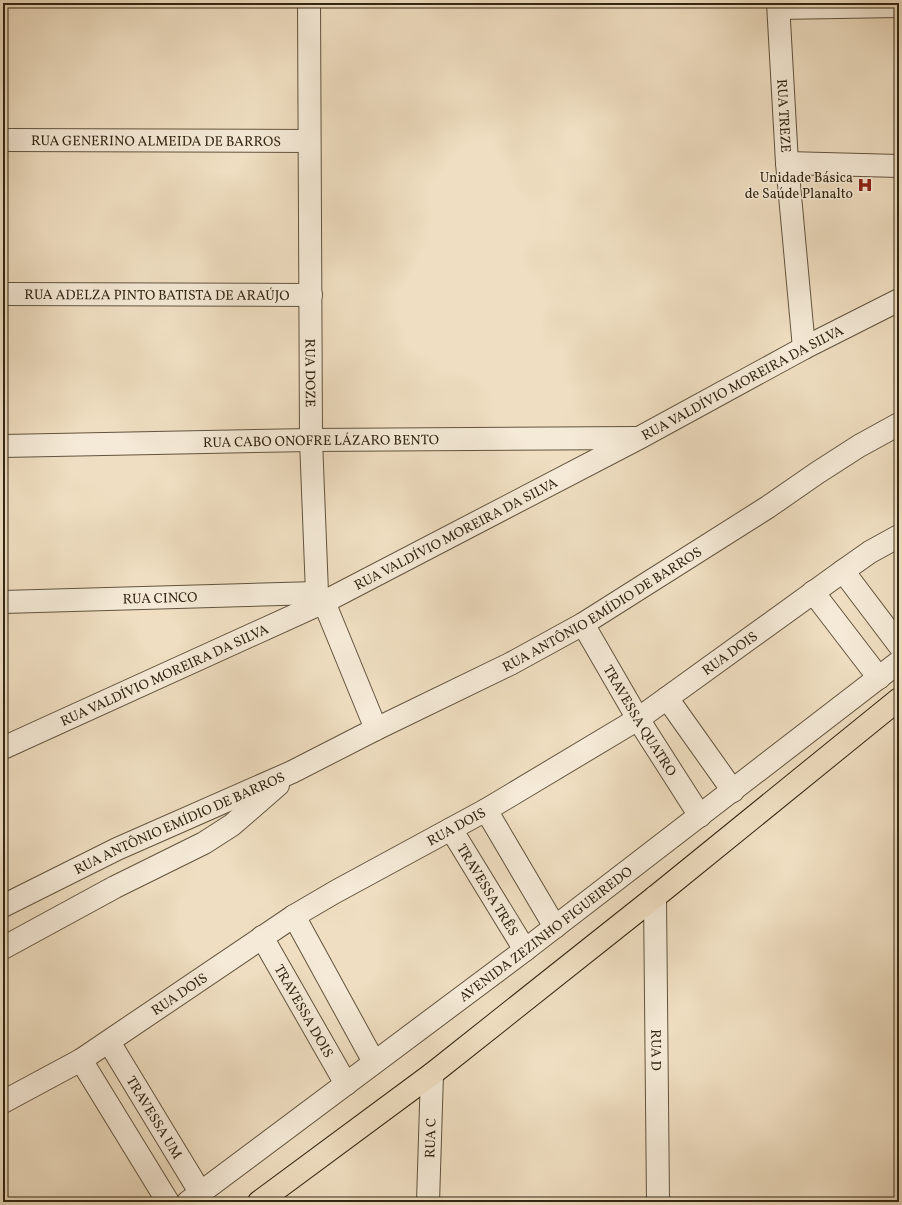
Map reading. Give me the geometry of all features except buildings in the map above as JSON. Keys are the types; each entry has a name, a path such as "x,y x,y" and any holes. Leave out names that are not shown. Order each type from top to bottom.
{"main road":[{"path":"259,1202 432,1074 655,897 899,699"}],"street":[{"name":"RUA DOZE","path":"308,3 311,440 320,598 376,730"},
{"path":"778,5 899,6"},
{"name":"RUA TREZE","path":"778,5 787,163 804,348"},
{"name":"RUA GENERINO ALMEIDA DE BARROS","path":"3,140 309,141"},
{"path":"787,163 899,166"},
{"name":"RUA ADELZA PINTO BATISTA DE ARAÚJO","path":"3,294 311,295"},
{"name":"RUA VALDÍVIO MOREIRA DA SILVA","path":"3,748 320,598 639,438 804,348 899,300"},
{"name":"RUA ANTÔNIO EMÍDIO DE BARROS","path":"3,906 117,849 292,772 510,664 582,624 768,507 859,446 899,424"},
{"name":"RUA CABO ONOFRE LÁZARO BENTO","path":"3,446 311,440 639,438"},
{"name":"RUA DOIS","path":"3,1102 80,1060 109,1042 294,916 486,810 638,719 842,571 870,552 899,536"},
{"path":"842,571 899,645"},
{"path":"813,592 879,678"},
{"name":"RUA CINCO","path":"3,602 320,598"},
{"name":"TRAVESSA QUATRO","path":"582,624 638,719 700,816"},
{"name":"AVENIDA ZEZINHO FIGUEIREDO","path":"194,1197 525,950 899,662"},
{"path":"667,698 733,791"},
{"name":"RUA ANTÔNIO EMÍDIO DE BARROS","path":"3,948 115,887 204,843 232,825 292,772"},
{"path":"486,810 555,927"},
{"name":"TRAVESSA TRÊS","path":"451,828 525,950"},
{"name":"RUA ANTÔNIO EMÍDIO DE BARROS","path":"66,874 81,905"},
{"name":"RUA D","path":"655,897 658,1202"},
{"path":"294,916 374,1062"},
{"name":"TRAVESSA DOIS","path":"262,938 346,1084"},
{"name":"TRAVESSA UM","path":"109,1042 194,1197"},
{"path":"80,1060 168,1202"},
{"name":"RUA C","path":"428,1202 432,1074"}],"place":[{"name":"Unidade Básica de Saúde Planalto","path":"865,185"}]}
